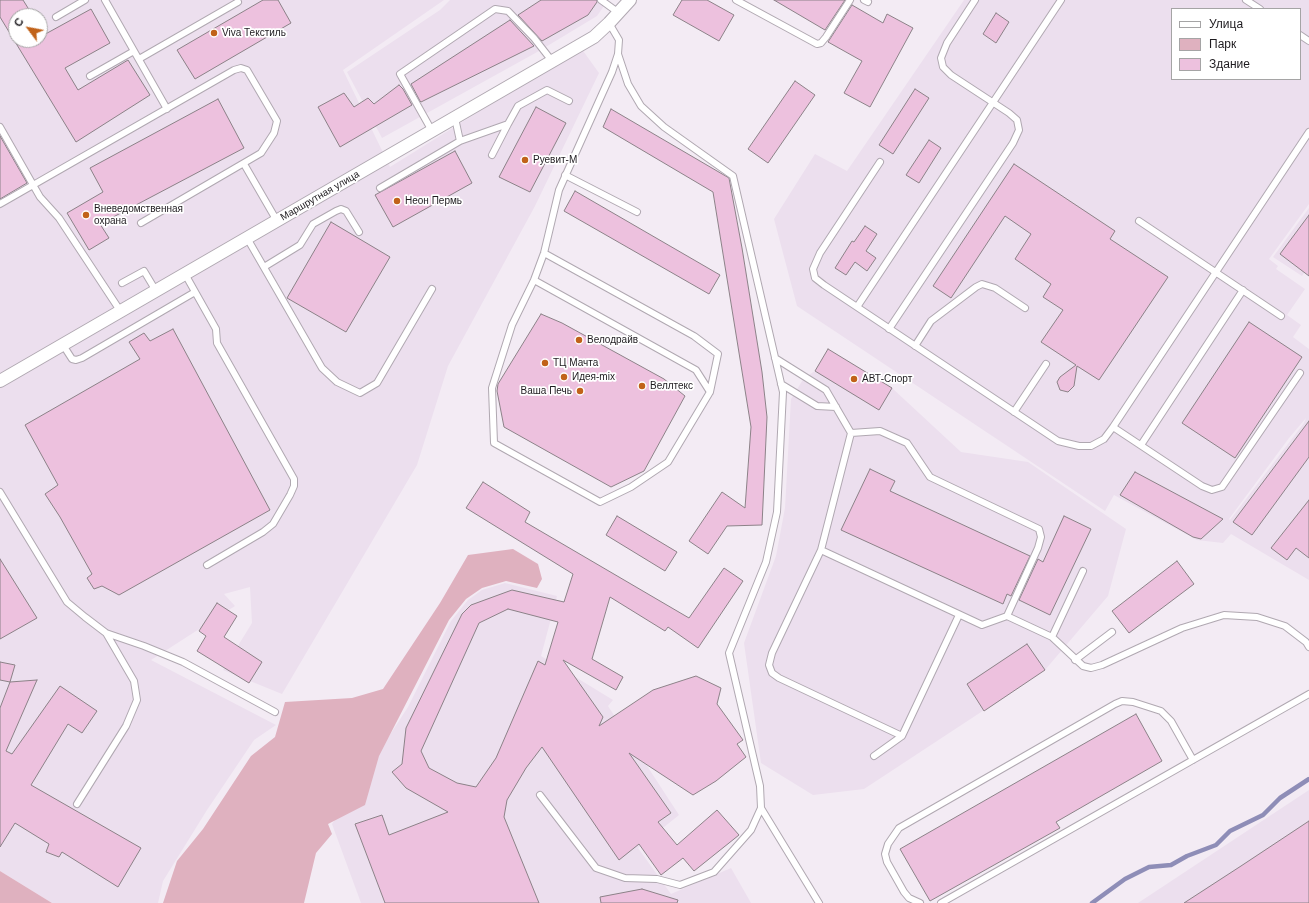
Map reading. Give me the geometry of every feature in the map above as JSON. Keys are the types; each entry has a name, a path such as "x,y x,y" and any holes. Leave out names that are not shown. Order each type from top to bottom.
{"street":[{"name":"Маршрутная улица","path":"0,380 121,312 594,37 630,0"}],"lane":[{"path":"56,17 85,0"},
{"path":"105,0 167,109"},
{"path":"600,0 619,13"},
{"path":"736,0 817,44 821,43 826,37 850,0"},
{"path":"889,329 1013,143 1019,130 1017,120 951,75 943,67 942,58 947,43 975,0"},
{"path":"857,308 1061,0"},
{"path":"1246,0 1258,8"},
{"path":"138,59 238,2"},
{"path":"432,131 400,74 495,9 508,11 534,38 552,61"},
{"path":"540,795 596,868 625,878 657,879 680,884 714,872 751,830 761,808 760,786 729,653 766,562 777,512 783,392 733,176 664,127 647,112 634,95 628,84 618,54 618,40 609,23"},
{"path":"90,76 134,51"},
{"path":"544,253 694,336 718,354 710,392 668,462 632,487 600,502 494,443 492,388 495,374 512,325 534,280 544,253 559,190 612,72 618,54"},
{"path":"0,204 234,70 241,68 247,70 277,121 274,133 261,154 141,223"},
{"path":"492,155 518,106 547,90 569,101"},
{"path":"455,118 460,141"},
{"path":"380,188 460,141 508,124"},
{"path":"0,127 40,197 59,218 121,312"},
{"path":"880,162 820,253 813,269 815,278 857,308 1058,441 1079,446 1091,446 1104,439 1113,427 1309,132"},
{"path":"244,164 277,221"},
{"path":"565,175 637,212"},
{"path":"264,267 300,246 312,224 341,209 346,211 359,232"},
{"path":"1139,221 1281,316"},
{"path":"247,238 322,368 337,382 360,393 377,383 432,289"},
{"path":"122,283 144,271 156,291"},
{"path":"185,274 216,329 217,343 294,479 294,486 290,496 272,524 263,532 207,565"},
{"path":"534,280 696,370 710,392"},
{"path":"914,346 931,321 982,284 995,288 1025,308"},
{"path":"1140,445 1243,290"},
{"path":"63,345 72,359 76,360 82,358 195,292"},
{"path":"774,358 826,390 850,433 821,550 772,653 769,665 772,672 780,678 902,736"},
{"path":"1014,412 1046,364"},
{"path":"1113,427 1202,486 1212,490 1222,488 1300,373"},
{"path":"781,384 817,406 836,407"},
{"path":"850,433 880,431 906,443 930,477 1038,529 1041,537 1038,548 1007,616"},
{"path":"0,492 67,602 106,633 144,646 183,662 275,712"},
{"path":"821,550 982,625 1007,616 1052,637 1075,660 1083,666 1091,668 1182,628 1224,615 1257,617 1284,626 1306,642 1309,646"},
{"path":"1052,637 1083,571"},
{"path":"874,756 902,736 959,614"},
{"path":"1075,660 1112,632"},
{"path":"77,804 126,726 137,700 134,681 106,633"},
{"path":"941,903 1309,694"},
{"path":"920,903 909,898 904,892 886,862 885,854 888,844 899,828 1115,704 1122,701 1133,702 1161,711 1171,721 1193,760"},
{"path":"761,808 819,903"}],"shaded area":[{"path":"0,0 444,0 343,70 390,167 581,48 599,73 535,206 448,366 417,465 282,694 223,670 252,623 250,587 224,594 235,606 151,660 276,725 254,740 207,810 163,881 158,903 52,903 0,871"},
{"path":"450,0 608,0 597,16 539,51 382,138 347,72 440,10"},
{"path":"964,0 1309,0 1309,204 1269,259 1278,266 1276,269 1305,289 1287,315 1301,325 1293,337 1309,349 1309,580 1231,534 1223,543 1197,540 1114,495 1105,511 797,306 774,219 815,154 847,171","holes":["1306,418 1304,423 1230,520 1229,519 1289,438"]},
{"path":"1309,208 1309,266 1302,276 1273,257"},
{"path":"828,349 892,388 961,452 1028,462 1126,529 1108,596 1045,670 864,789 813,795 761,763 744,643 776,556 785,508 791,399 804,378 815,371"},
{"path":"505,583 557,596 541,656 613,700 608,706 679,815 638,848 671,894 731,868 751,903 361,903 332,824 408,707 451,621 468,600 482,590"},
{"path":"1309,790 1309,903 1138,903"}],"green space":[{"path":"513,549 538,564 542,579 537,588 506,581 482,588 466,599 449,620 379,756 365,805 328,824 332,834 316,853 304,903 163,903 177,861 203,829 251,756 275,737 285,702 352,698 383,689 440,603 468,555"},
{"path":"0,871 52,903 0,903"}],"building":[{"path":"0,0 23,0 28,8 8,8 8,30 0,17"},
{"path":"263,0 278,0 291,23 195,79 177,50"},
{"path":"541,0 597,0 597,2 588,15 542,41 518,15"},
{"path":"682,0 707,0 734,15 719,41 673,15"},
{"path":"774,0 845,0 825,30"},
{"path":"852,5 883,23 887,14 913,28 870,107 844,93 862,61 828,42"},
{"path":"91,9 110,43 65,68 78,90 128,60 150,95 76,142 19,48 48,48 48,33"},
{"path":"996,13 1009,22 996,43 983,34"},
{"path":"510,20 534,46 421,102 420,101 411,84"},
{"path":"795,81 815,95 768,163 748,149"},
{"path":"399,85 412,105 340,147 318,107 344,93 354,107 368,98 374,104"},
{"path":"915,89 929,98 893,154 879,145"},
{"path":"218,99 244,148 100,224 109,238 89,250 67,213 103,192 90,168"},
{"path":"536,107 566,123 530,192 499,177"},
{"path":"611,109 729,178 762,372 767,417 762,525 727,526 708,554 689,541 722,492 745,508 751,427 713,192 603,127"},
{"path":"0,136 27,183 0,199"},
{"path":"929,140 941,148 919,183 906,175"},
{"path":"455,151 472,183 393,227 375,195"},
{"path":"1014,164 1115,231 1110,239 1168,277 1099,380 1077,366 1074,386 1068,392 1060,390 1057,382 1060,377 1076,365 1041,342 1063,310 1043,297 1051,284 1015,259 1031,234 1005,216 951,298 933,286"},
{"path":"575,191 720,275 709,294 564,211"},
{"path":"1309,215 1309,276 1280,254"},
{"path":"331,222 390,257 346,332 287,298"},
{"path":"865,226 877,234 866,251 876,258 867,271 855,262 846,275 835,268 852,241 854,242"},
{"path":"541,314 562,323 664,379 685,396 644,471 611,487 504,427 497,391 498,384"},
{"path":"1249,322 1302,357 1235,458 1182,423"},
{"path":"173,329 270,510 119,595 102,586 94,589 87,578 92,574 60,517 45,494 58,485 25,425 140,359 129,342 144,333 150,341"},
{"name":"АВТ-Спорт","path":"828,349 892,388 879,410 815,371"},
{"path":"1309,421 1309,457 1252,535 1233,522"},
{"path":"870,469 895,481 890,491 1030,556 1011,596 1007,594 1003,604 841,530"},
{"path":"1135,472 1223,519 1201,539 1193,537 1120,495"},
{"path":"483,482 530,512 525,522 689,618 724,568 743,581 698,648 668,627 665,631 610,597 592,659 623,677 616,690 563,660 603,717 599,726 653,690 696,676 721,688 717,704 743,740 737,744 746,757 716,781 693,795 629,753 671,813 658,822 677,845 717,810 739,835 694,871 683,858 661,875 639,844 619,860 542,747 526,768 507,800 504,817 539,903 385,903 355,824 382,815 389,835 448,812 406,788 392,772 402,764 406,728 462,614 471,605 512,590 564,602 573,574 466,508","holes":["508,609 558,622 545,665 538,661 496,758 476,787 457,783 429,768 421,751 479,623"]},
{"path":"1309,500 1309,558 1296,548 1287,560 1271,548"},
{"path":"617,516 677,552 665,571 606,535"},
{"path":"1064,516 1091,529 1050,615 1019,600 1038,559 1043,562"},
{"path":"0,559 37,618 0,639"},
{"path":"1177,561 1194,584 1129,633 1112,611"},
{"path":"217,603 237,616 224,637 262,662 249,683 197,651 206,636 199,631"},
{"path":"1027,644 1045,670 984,711 967,684"},
{"path":"0,662 15,665 10,682 0,680"},
{"path":"37,680 6,751 12,754 60,686 97,711 82,733 68,724 31,785 141,848 118,887 62,852 59,857 46,852 49,844 15,823 0,847 0,708 10,682"},
{"path":"1136,714 1162,761 1056,822 1060,828 930,901 900,849"},
{"path":"1309,821 1309,903 1184,903 1241,866"},
{"path":"642,889 678,900 677,903 601,903 600,897"}],"waterway":[{"path":"1092,903 1125,879 1149,867 1171,865 1187,856 1216,845 1230,831 1263,815 1280,798 1309,779"}],"place":[{"name":"Viva Текстиль","path":"214,33"},
{"name":"Руевит-М","path":"525,160"},
{"name":"Неон Пермь","path":"397,201"},
{"name":"Вневедомственная охрана","path":"86,215"},
{"name":"Велодрайв","path":"579,340"},
{"name":"ТЦ Мачта","path":"545,363"},
{"name":"Идея-mix","path":"564,377"},
{"name":"АВТ-Спорт","path":"854,379"},
{"name":"Веллтекс","path":"642,386"},
{"name":"Ваша Печь","path":"580,391"}]}
